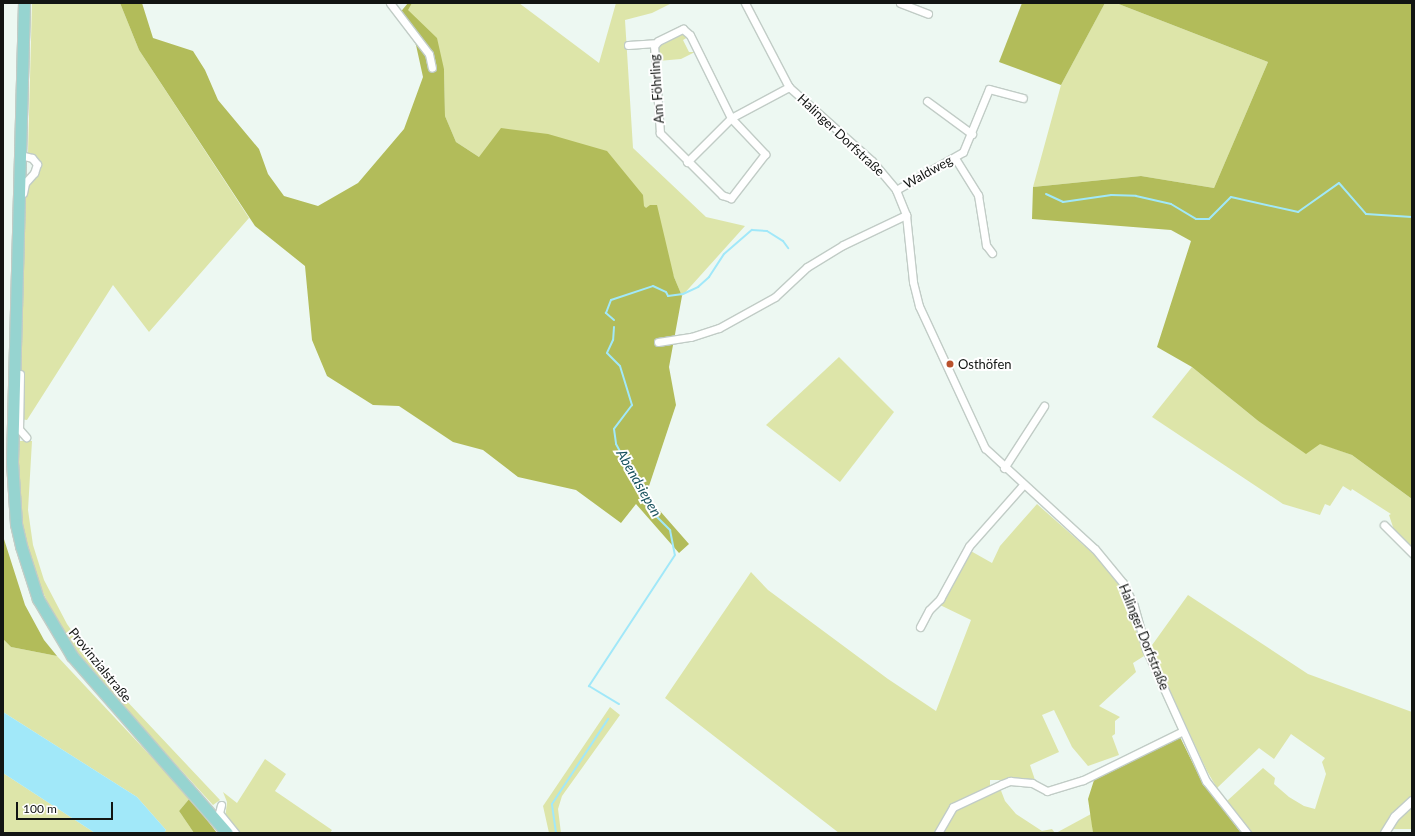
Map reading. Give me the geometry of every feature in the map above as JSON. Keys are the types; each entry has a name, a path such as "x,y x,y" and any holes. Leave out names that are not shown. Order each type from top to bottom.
{"main road":[{"name":"Provinzialstraße","path":"24,3 23,155 12,462 16,524 27,568 52,626 72,656 227,833"}],"street":[{"path":"390,3 429,54 432,68"},
{"name":"Halinger Dorfstraße","path":"745,3 789,88 872,161 896,190 906,215 913,282 919,306 985,448 1004,468 1095,549 1123,583 1134,606 1146,649 1206,781 1247,833"},
{"path":"900,3 928,14"},
{"name":"Am Föhrling","path":"680,29 686,29 731,118 765,154 732,196 728,198 688,162 660,133 655,43 680,29"},
{"path":"628,45 655,43"},
{"path":"688,162 731,118 789,88"},
{"name":"Waldweg","path":"896,190 955,158 965,148 972,134 981,103 989,89 1023,98"},
{"path":"927,101 972,134"},
{"path":"23,155 34,160 37,168 25,183 23,190 19,429 26,437"},
{"path":"955,158 978,195 986,245 992,253"},
{"path":"658,342 691,337 719,328 775,297 807,267 837,249 906,215"},
{"path":"1004,468 1044,406"},
{"path":"920,627 929,610 940,599 968,546 1023,485"},
{"path":"1384,526 1412,553"},
{"path":"938,833 953,807 1002,784 1010,781 1032,784 1047,790 1083,780 1183,731"},
{"path":"1385,833 1395,817 1412,801"},
{"path":"222,805 219,813 235,833"}],"green space":[{"path":"32,3 120,3 139,50 249,218 149,332 113,285 27,420 19,419 23,190 39,171 37,157 28,153"},
{"path":"120,3 142,3 153,38 193,51 205,70 218,100 259,149 268,174 284,196 318,206 358,183 404,129 423,77 416,45 398,15 408,3 412,3 408,10 437,38 444,69 445,116 456,142 479,157 501,128 548,134 607,151 643,195 644,206 646,208 650,205 657,205 674,277 682,296 669,367 676,405 646,495 689,544 679,553 636,504 621,523 576,490 518,477 483,450 453,442 399,406 373,405 327,376 312,340 305,266 255,226 139,50"},
{"path":"412,3 519,3 599,63 616,3 672,3 652,13 625,20 633,148 706,217 745,226 682,296 644,206 479,157 456,142 445,116 444,69 407,9"},
{"path":"1022,3 1105,3 1061,85 999,62"},
{"path":"1105,3 1116,3 1268,62 1214,188 1141,176 1033,187 1061,85"},
{"path":"1116,3 1412,3 1412,499 1352,455 1320,444 1306,454 1257,420 1192,367 1157,347 1191,241 1171,230 1032,219 1033,187 1141,176 1214,188 1268,62"},
{"path":"681,33 688,37 683,40 689,52 695,52 681,59 658,61 659,44"},
{"path":"839,357 894,412 840,482 766,425"},
{"path":"1192,367 1257,420 1352,455 1412,499 1412,549 1394,530 1389,515 1391,514 1352,489 1351,491 1343,486 1330,506 1325,504 1320,515 1283,504 1152,417"},
{"path":"18,441 32,441 28,510 33,545 44,580 67,624 106,679 220,800 213,805 86,666 55,621 31,563 24,538 19,497"},
{"path":"1037,504 1098,558 1118,583 1130,610 1144,656 1133,663 1136,672 1099,706 1120,717 1115,721 1115,734 1112,736 1119,755 1088,766 1072,747 1054,710 1042,715 1059,752 1030,765 1035,780 990,780 990,793 1000,788 1005,801 1016,814 1042,831 1052,829 1055,833 839,833 665,698 751,572 768,590 888,679 936,711 971,620 940,605 969,550 992,563 1000,546"},
{"path":"3,536 25,605 44,640 57,656 11,647 3,639"},
{"path":"1188,595 1308,674 1412,712 1412,797 1402,805 1382,833 1253,833 1227,801 1263,768 1275,778 1274,784 1289,797 1304,806 1315,809 1326,774 1322,762 1325,758 1291,734 1274,759 1259,748 1217,788 1207,771 1150,648"},
{"path":"3,639 11,647 57,656 190,798 179,811 194,833 164,833 166,830 137,797 3,712"},
{"path":"610,707 620,715 562,796 558,809 561,833 549,833 543,806"},
{"path":"1179,735 1201,780 1241,833 1093,833 1088,799 1095,777"},
{"path":"265,759 286,774 275,791 332,830 330,833 235,833 225,820 227,802 223,792 237,803"},
{"path":"3,773 95,833 3,833"},
{"path":"190,798 217,833 194,833 179,811"},
{"path":"1412,806 1412,829 1391,829 1396,821"},
{"path":"1091,814 1093,833 1056,833"}],"water":[{"path":"3,712 137,797 166,830 164,833 95,833 3,773"}],"waterway":[{"name":"Abendsiepen","path":"1046,194 1063,202 1111,195 1136,196 1171,204 1196,219 1209,219 1231,197 1298,212 1339,183 1366,214 1412,217"},
{"name":"Abendsiepen","path":"614,320 606,313 611,300 653,286 666,292 668,296 683,294 698,287 709,277 724,254 752,230 767,231 783,241 788,248"},
{"name":"Abendsiepen","path":"614,327 613,340 607,353 620,366 632,405 614,429 616,444 654,514 670,530 675,555 589,686 619,704"},
{"name":"Abendsiepen","path":"556,833 552,804 608,719"}],"place":[{"name":"Osthöfen","path":"950,364"}]}
